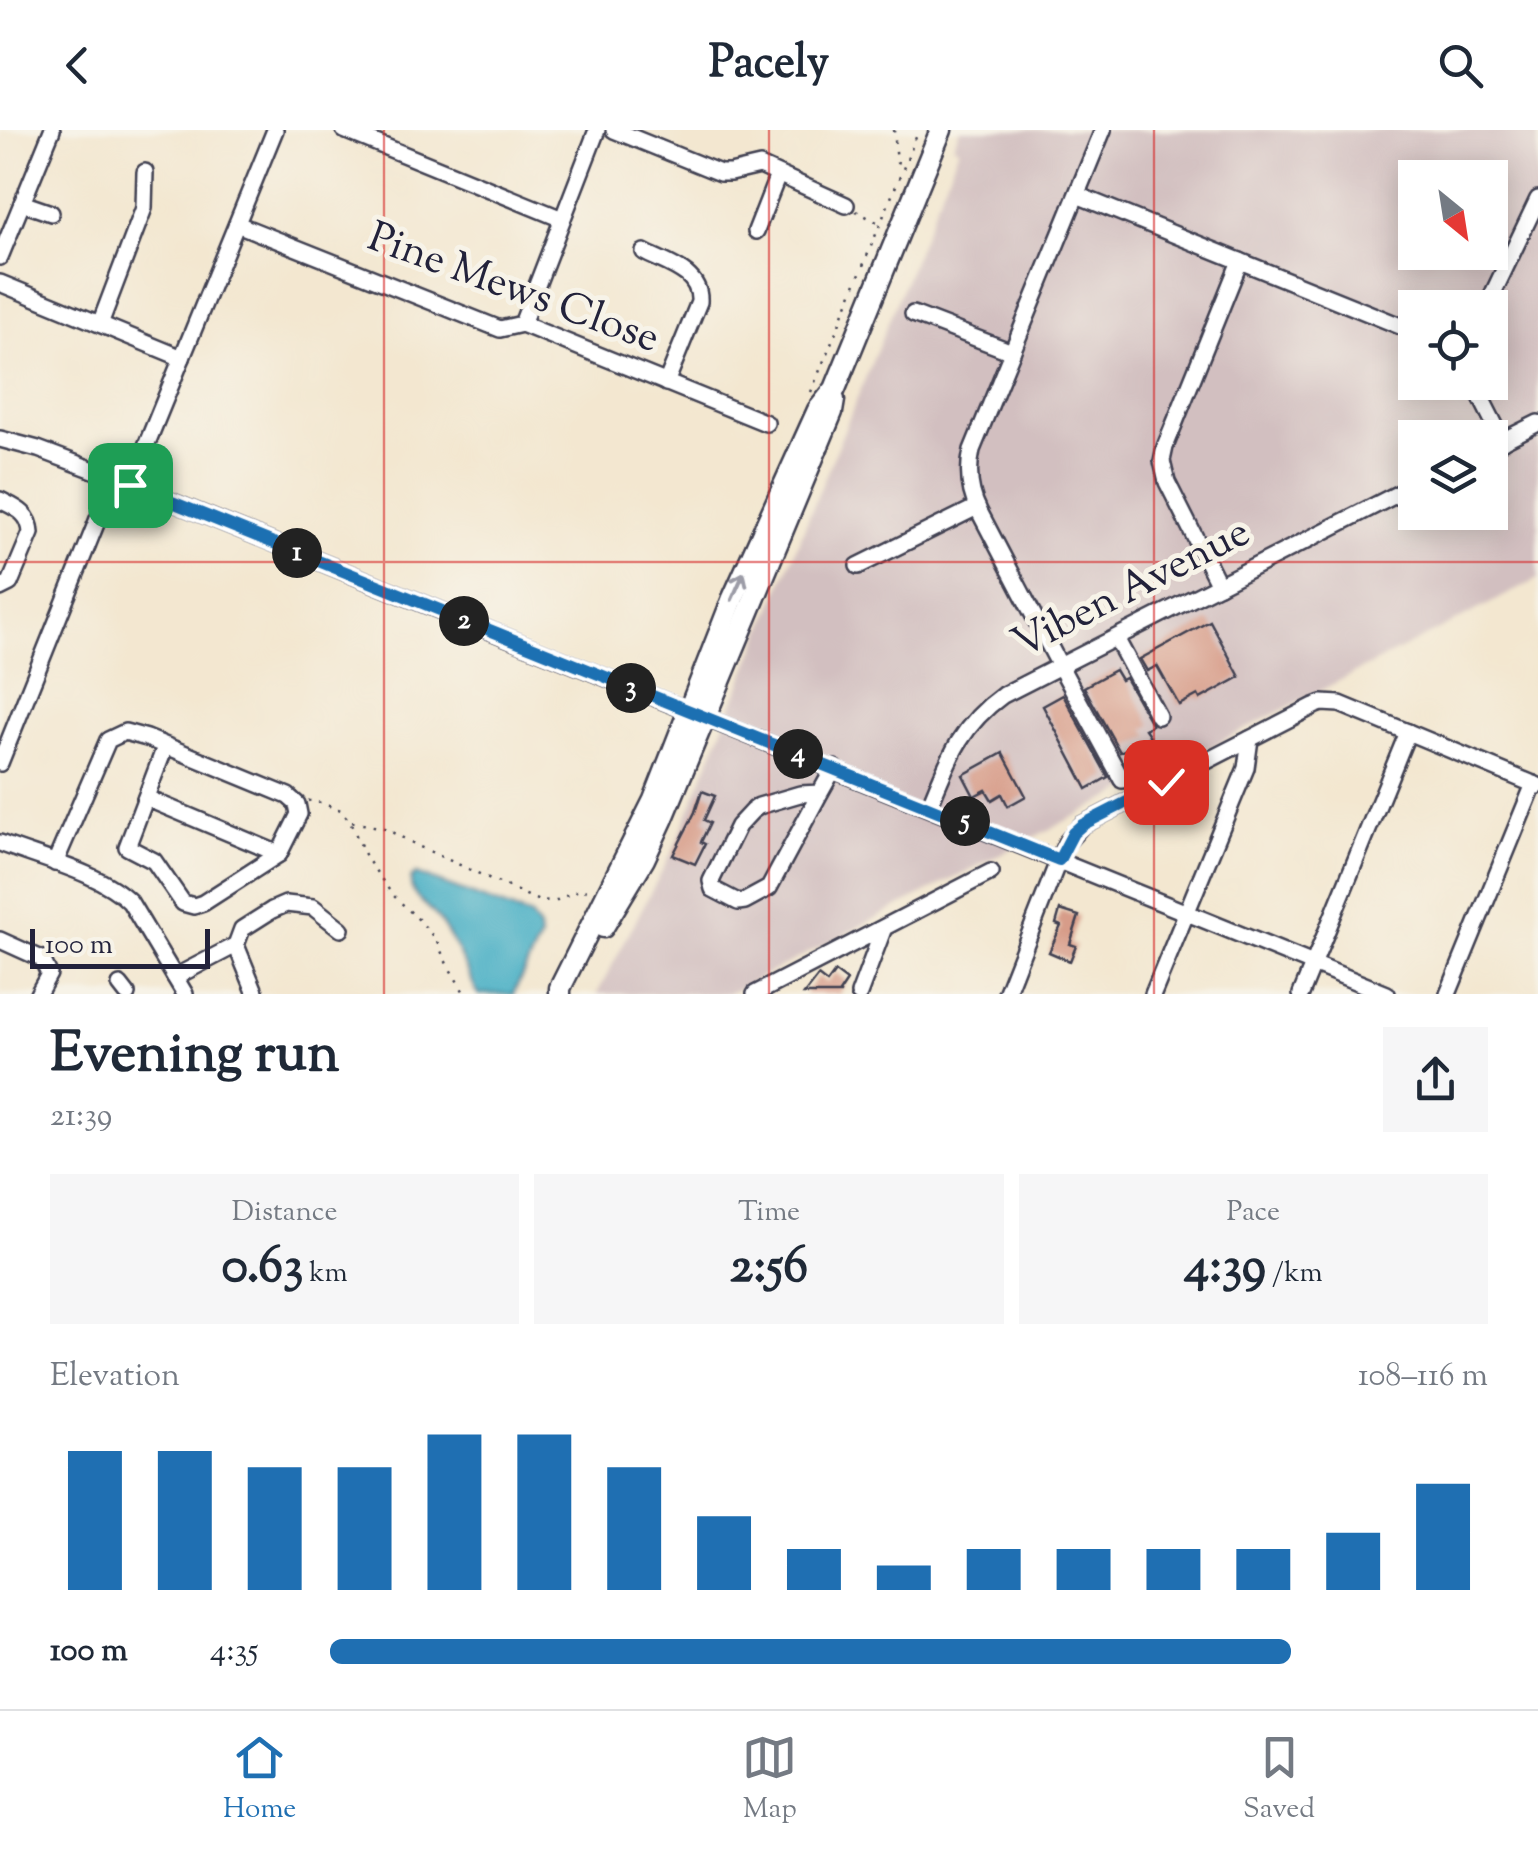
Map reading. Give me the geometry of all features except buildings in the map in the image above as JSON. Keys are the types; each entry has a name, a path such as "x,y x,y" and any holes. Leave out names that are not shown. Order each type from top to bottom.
{"main road":[{"path":"563,994 644,858 733,598 818,410 835,389 941,130"}],"street":[{"path":"0,257 52,130"},
{"path":"130,485 275,130"},
{"path":"344,130 562,219"},
{"path":"522,324 598,130"},
{"path":"614,130 720,173 758,166 846,205"},
{"path":"1103,130 970,461 970,484 976,507 1122,780"},
{"path":"100,324 144,208 145,172"},
{"path":"756,230 778,174"},
{"path":"1077,195 1398,325"},
{"path":"1495,290 1538,198"},
{"path":"22,203 51,213"},
{"name":"Pine Mews Close","path":"237,224 500,329 522,324 766,424"},
{"path":"644,252 685,273 699,290 699,302 666,382"},
{"path":"1219,585 1166,482 1162,461 1164,447 1240,261"},
{"path":"0,283 182,358"},
{"path":"913,314 1012,352"},
{"path":"1508,438 1538,422"},
{"path":"0,439 38,448 1387,994"},
{"path":"0,763 114,479"},
{"name":"Viben Avenue","path":"929,807 950,756 979,715 1003,695 1398,494"},
{"path":"0,500 23,512 30,527 10,583 0,588"},
{"path":"858,566 976,507"},
{"path":"1116,638 1158,716"},
{"path":"1006,994 1073,833 1250,738 1330,702 1536,785 1448,994"},
{"path":"55,864 108,740 125,732 165,747 288,796 297,804 299,814 280,854 203,903 187,905 178,898 154,861 127,847 165,747"},
{"path":"1301,994 1408,732"},
{"path":"1153,994 1246,768 1250,738"},
{"path":"820,793 800,794 752,811 738,826 711,882 712,889 738,902 769,888 834,768"},
{"path":"146,798 280,854"},
{"path":"0,843 106,883 122,894 185,994"},
{"path":"755,994 991,872"},
{"path":"175,977 236,945 242,929 286,904 313,908 341,930"},
{"path":"858,994 883,930"},
{"path":"0,940 46,963 49,974 38,994"},
{"path":"236,945 256,994"}],"path":[{"path":"894,130 897,162 901,163"},
{"path":"846,205 876,222"},
{"path":"297,804 312,800 340,810 392,894 436,940 466,994"},
{"path":"350,822 384,828 539,901 557,900 581,890 592,893"}],"shaded area":[{"path":"960,130 1538,130 1538,579 728,994 597,994 674,848 959,148 953,145"}],"water":[{"path":"416,874 530,916 539,929 540,939 513,994 478,994 442,925 413,890 411,878"}],"route":[{"path":"130,485 1059,860 1066,843 1082,825 1166,782"}]}
